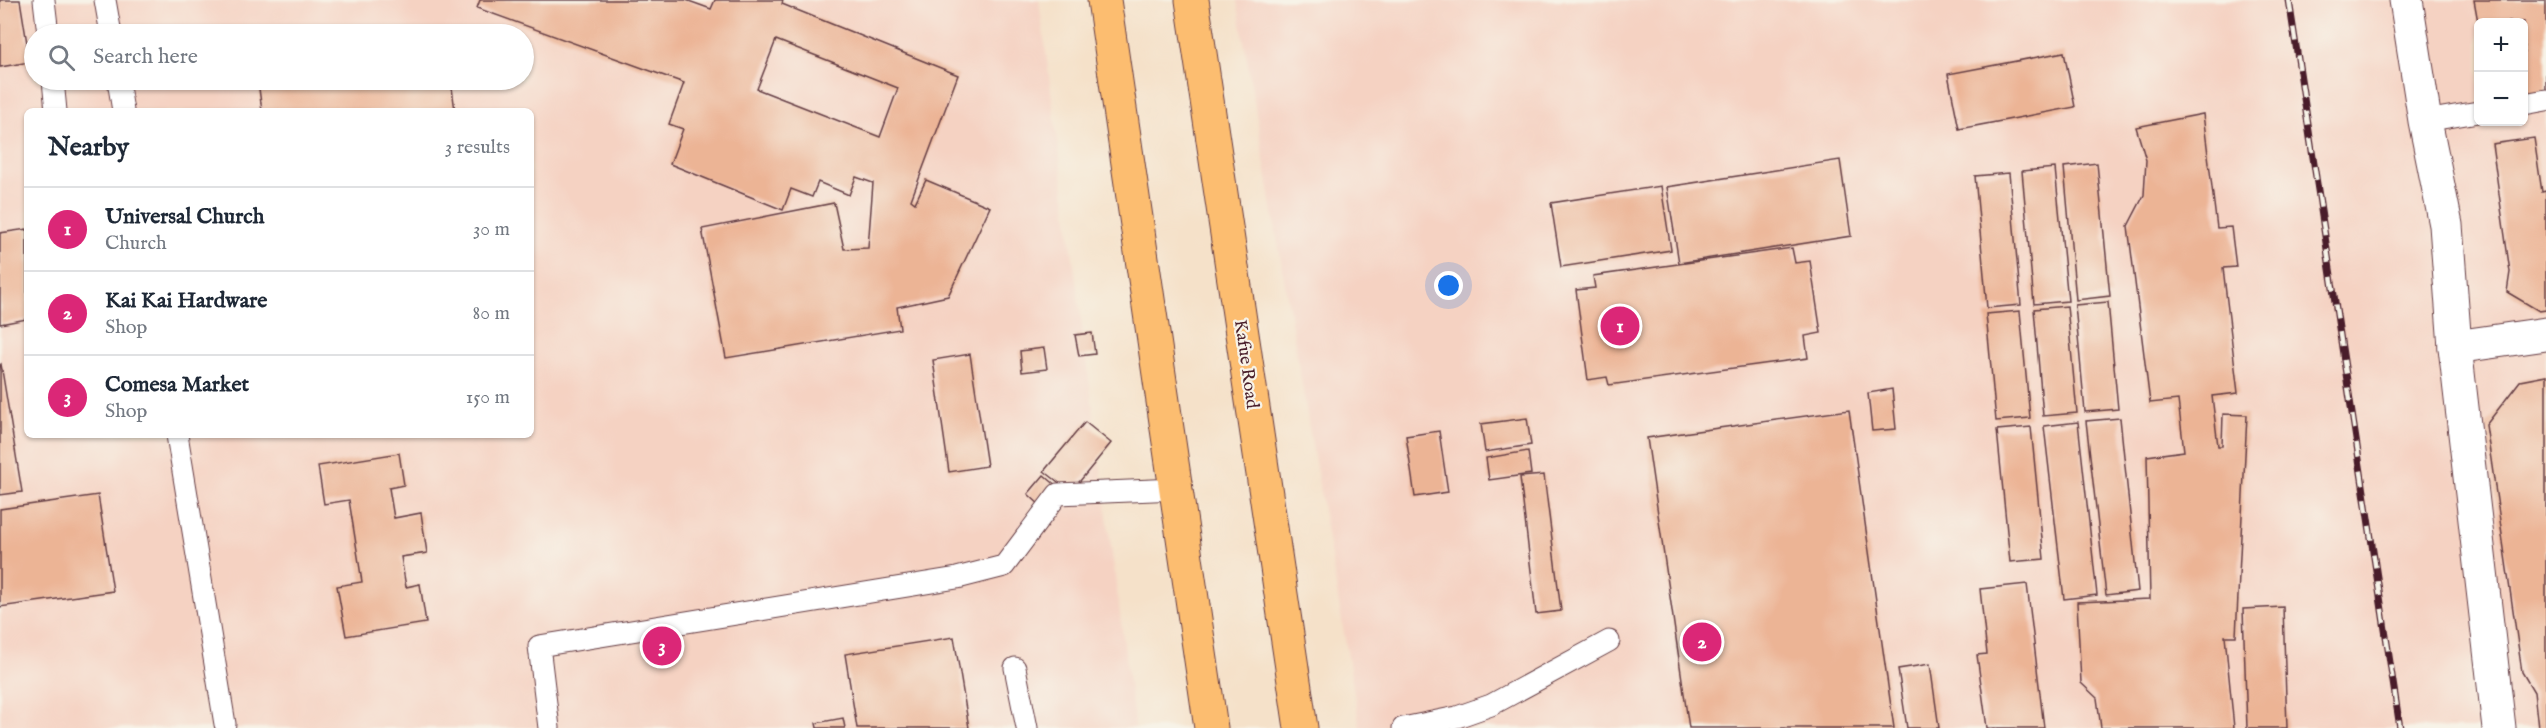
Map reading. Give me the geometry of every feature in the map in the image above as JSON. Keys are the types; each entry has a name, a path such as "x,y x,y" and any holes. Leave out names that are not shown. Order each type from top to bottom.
{"main road":[{"path":"1104,0 1211,728"},
{"name":"Kafue Road","path":"1192,0 1301,728"}],"street":[{"path":"2406,0 2446,225 2456,348 2499,728"},
{"path":"2456,348 2546,334"}],"lane":[{"path":"44,0 47,24"},
{"path":"105,0 109,24"},
{"path":"53,90 56,108"},
{"path":"120,90 123,108"},
{"path":"2528,103 2546,100"},
{"path":"2426,121 2474,113"},
{"path":"177,438 225,724"},
{"path":"549,728 539,646 966,576 1004,566 1058,494 1177,489"},
{"path":"1403,728 1457,717 1491,705 1609,641"},
{"path":"1015,668 1027,728"}],"shaded area":[{"path":"0,0 1039,0 1135,728 0,728"},
{"path":"1237,0 2546,0 2546,728 1360,728"}],"building":[{"path":"0,0 20,0 24,25 24,63 0,67"},
{"path":"480,0 686,0 711,9 715,0 783,0 782,4 958,75 911,200 915,203 926,180 990,207 948,296 897,307 900,329 726,358 702,229 834,203 844,249 868,248 873,183 856,177 849,195 818,182 812,197 791,189 783,210 670,164 683,129 669,124 684,83 534,29 534,24 521,24 477,8","holes":["776,40 898,88 880,137 757,89"]},
{"path":"2474,0 2546,0 2546,95 2528,97 2528,18 2477,18"},
{"path":"2064,52 2075,107 1959,129 1948,74"},
{"path":"259,90 452,90 455,108 262,108"},
{"path":"2203,114 2217,228 2231,227 2236,267 2223,268 2238,393 2212,396 2218,446 2222,446 2223,414 2247,415 2236,636 2225,636 2234,728 2101,728 2097,698 2081,683 2077,602 2150,599 2147,456 2184,451 2178,400 2150,403 2128,226 2144,195 2146,160 2136,127"},
{"path":"2534,138 2542,192 2546,191 2546,310 2539,311 2507,292 2510,272 2492,144"},
{"path":"1840,160 1851,236 1679,263 1667,187"},
{"path":"2097,163 2110,296 2076,300 2064,167"},
{"path":"2055,168 2068,301 2034,304 2022,171"},
{"path":"2009,173 2021,305 1987,308 1975,176"},
{"path":"1661,186 1671,250 1561,267 1551,203"},
{"path":"24,229 24,320 0,324 0,233"},
{"path":"1792,248 1795,263 1810,261 1821,333 1805,336 1808,358 1609,385 1607,377 1588,380 1576,290 1595,288 1593,276"},
{"path":"2108,302 2118,409 2085,412 2075,305"},
{"path":"2067,306 2077,413 2043,416 2034,309"},
{"path":"2020,311 2030,418 1996,421 1986,314"},
{"path":"1092,333 1095,354 1079,356 1075,335"},
{"path":"1044,348 1047,369 1022,372 1020,351"},
{"path":"970,354 987,466 949,472 933,360"},
{"path":"0,365 22,492 0,495"},
{"path":"2546,376 2546,728 2538,728 2534,692 2522,672 2486,425 2520,381"},
{"path":"1892,389 1896,429 1872,431 1868,393"},
{"path":"1849,410 1894,728 1689,728 1647,438"},
{"path":"1527,418 1531,445 1485,452 1481,424"},
{"path":"2120,418 2138,591 2106,595 2086,421"},
{"path":"1085,422 1111,443 1071,492 1044,471"},
{"path":"2078,422 2097,595 2064,599 2044,426"},
{"path":"2031,427 2044,559 2010,562 1997,430"},
{"path":"1439,431 1448,492 1415,497 1406,436"},
{"path":"1528,451 1531,474 1489,480 1486,458"},
{"path":"399,453 404,485 389,488 394,518 421,513 427,553 401,557 406,587 420,584 426,623 346,636 337,586 362,582 349,500 324,504 318,466"},
{"path":"1044,475 1059,488 1042,507 1028,494"},
{"path":"1544,475 1561,611 1536,614 1520,477"},
{"path":"98,495 113,591 0,607 0,509"},
{"path":"2027,584 2044,728 1987,728 1977,655 1987,654 1980,589"},
{"path":"2283,607 2287,728 2247,728 2243,609"},
{"path":"954,637 969,728 857,728 845,654"},
{"path":"1930,664 1939,728 1907,728 1898,669"},
{"path":"843,718 845,728 817,728 816,723"}],"railway":[{"path":"2289,0 2400,728"}],"place":[{"name":"Universal Church","path":"1620,326"},
{"name":"Kai Kai Hardware","path":"1702,642"},
{"name":"Comesa Market","path":"662,646"}]}
